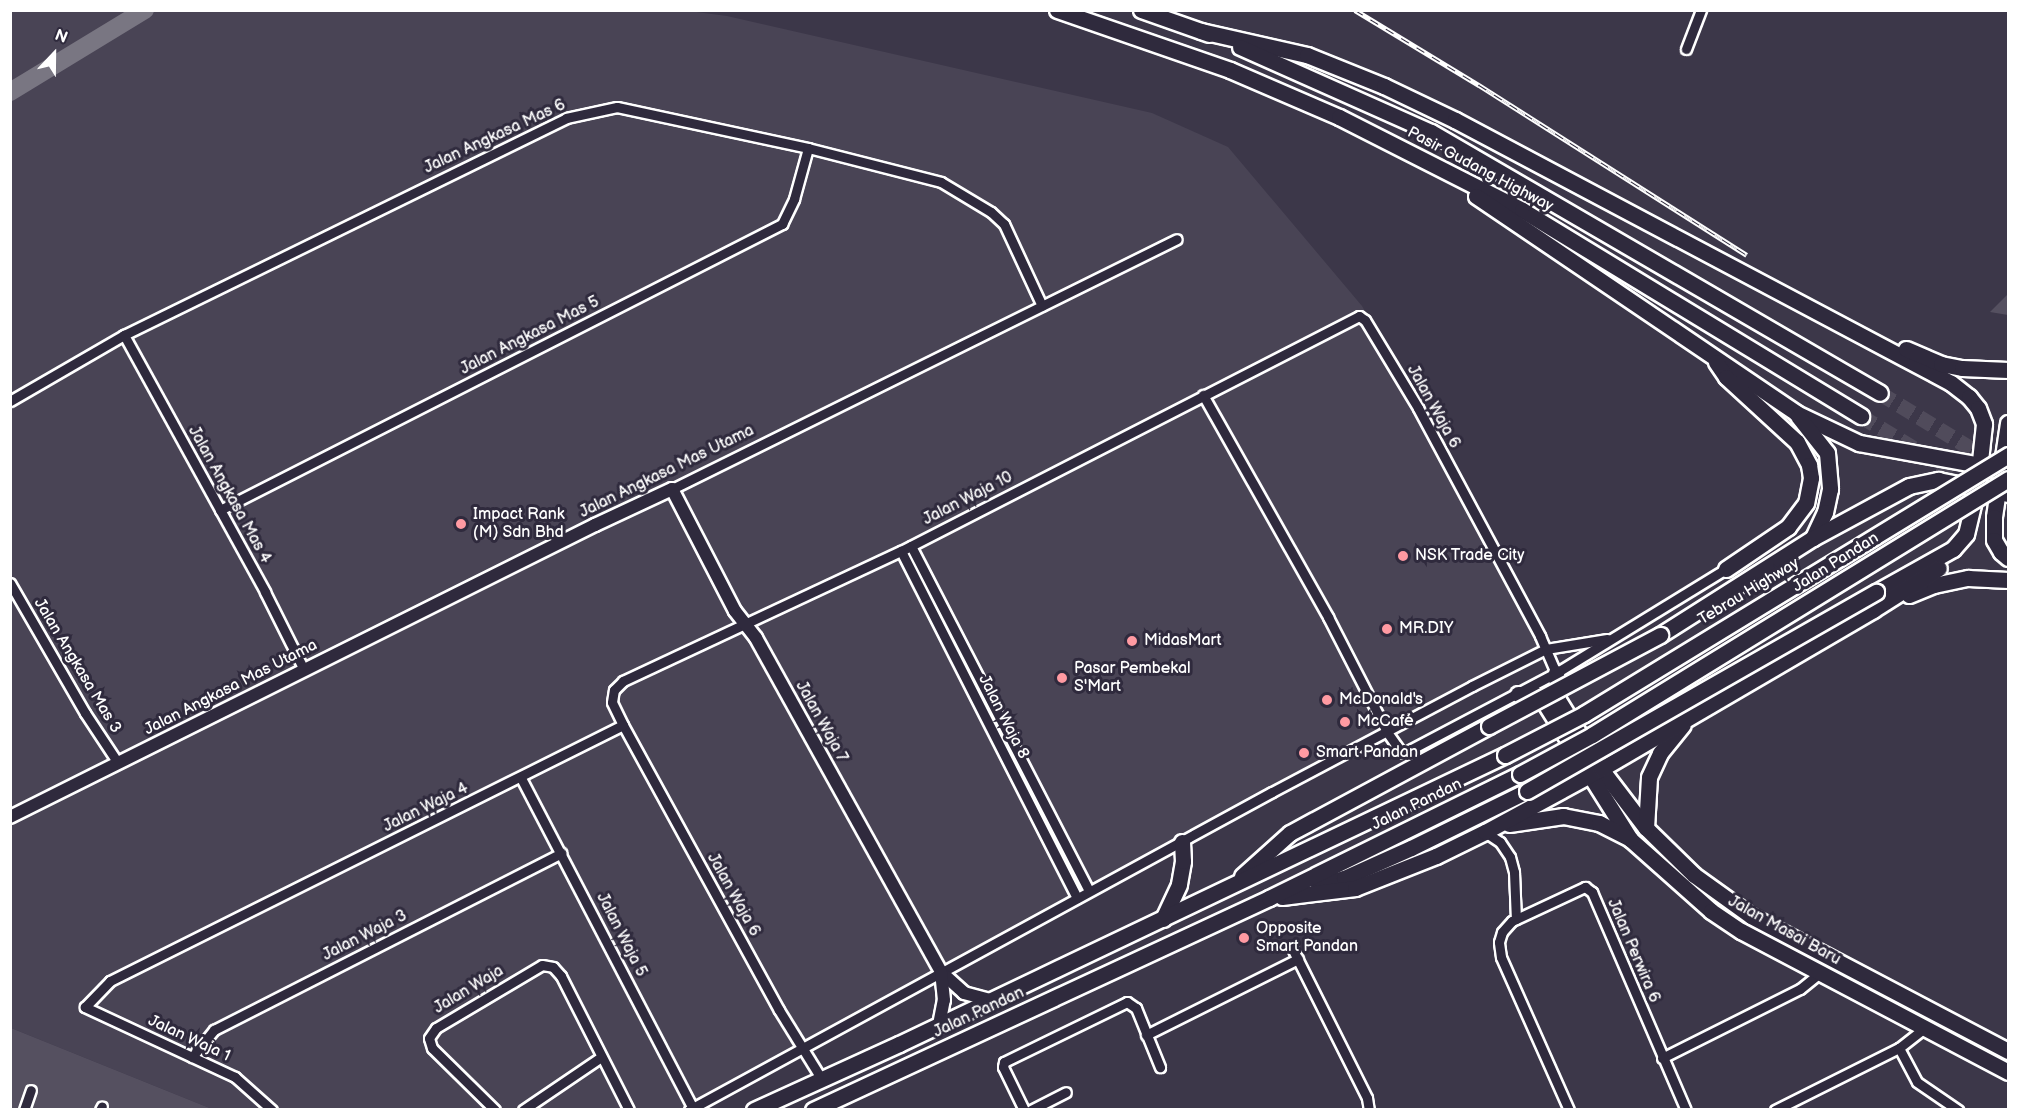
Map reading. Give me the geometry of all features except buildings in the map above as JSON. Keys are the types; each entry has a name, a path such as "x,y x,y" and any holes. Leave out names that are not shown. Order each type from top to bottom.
{"main road":[{"name":"Pasir Gudang Highway","path":"1057,10 1230,70 1339,117 1522,210 1861,416"},
{"name":"Pasir Gudang Highway","path":"1141,10 1201,31 1300,72 1431,132 1880,393"},
{"path":"1201,31 1307,55 1384,86 1455,120 1628,214 1951,383 1969,397 1978,408 1984,424 1971,520 1966,534 1953,549 1947,562 1873,610 1595,773 1490,830 1436,856 1355,888 1269,898"},
{"path":"1420,158 1796,413 1859,443 1979,465 2006,473"},
{"path":"1746,274 1941,364 1985,370 2008,370"},
{"path":"1709,352 1726,377 1797,442 1809,465 1811,478 1806,503 1788,527 1726,568"},
{"path":"1796,413 1827,453 1830,489 1824,512 1813,538"},
{"path":"2008,423 2004,494 1994,517 1994,540 2001,552 2008,558"},
{"name":"Tebrau Highway","path":"1505,755 1584,714 2008,455"},
{"name":"Jalan Pandan","path":"813,1110 1269,898 1520,774 1592,735 2006,473"},
{"path":"1229,888 1290,833 1660,635 1813,538 1915,484 1938,480 2004,494"},
{"path":"1269,898 1344,878 1527,791 1953,549"},
{"path":"1873,610 1934,585 1997,577 2008,580"},
{"name":"Jalan Masai Baru","path":"1563,669 1557,700 1630,839 1711,911 1741,931 2008,1072"},
{"name":"Jalan Masai Baru","path":"1518,694 1535,694 1541,697 1595,773 1694,875 1751,916 2008,1052"},
{"path":"1646,828 1649,777 1660,753 1693,714"},
{"name":"Jalan Pandan","path":"754,1110 1229,888 1505,755"},
{"path":"1490,830 1563,816 1599,823 1630,839"},
{"path":"1163,919 1179,884 1183,861 1182,842"}],"street":[{"path":"1686,48 1701,10"},
{"name":"Jalan Angkasa Mas 6","path":"10,401 124,335 566,118 617,107 808,148 941,182 991,212 1004,224 1042,306"},
{"name":"Jalan Angkasa Mas 5","path":"220,510 782,224 794,199 808,148"},
{"name":"Jalan Angkasa Mas Utama","path":"10,817 595,525 1177,239"},
{"name":"Jalan Waja 6","path":"1203,395 1359,316 1365,320 1418,408 1546,649 1563,669"},
{"name":"Jalan Angkasa Mas 4","path":"124,335 304,670"},
{"path":"1203,395 1328,617 1387,732 1398,751 1404,753 1563,669 1607,639 1726,568"},
{"name":"Jalan Waja 10","path":"744,623 911,546 1203,395"},
{"name":"Jalan Waja 7","path":"672,489 744,623 756,638 941,972 964,993 991,1000"},
{"name":"Jalan Waja 8","path":"911,546 1089,891"},
{"name":"Jalan Waja 8","path":"901,550 1077,898"},
{"name":"Jalan Angkasa Mas 3","path":"10,583 85,712 118,763"},
{"path":"623,725 612,702 614,690 623,681 744,623"},
{"path":"691,1108 803,1049 1089,891 1546,649 1607,639"},
{"path":"1563,669 1573,652 1567,646"},
{"name":"Jalan Waja 6","path":"623,725 821,1078"},
{"name":"Jalan Waja 4","path":"85,1007 110,981 521,778 623,725"},
{"name":"Jalan Waja 5","path":"521,778 562,853 691,1108"},
{"path":"1490,830 1510,857 1514,873 1516,920"},
{"name":"Jalan Waja 3","path":"192,1057 214,1030 562,853"},
{"name":"Jalan Perwira 6","path":"1569,1110 1499,952 1499,937 1506,926 1516,920 1579,889 1589,888 1686,1110"},
{"path":"1291,945 1367,1098 1369,1110"},
{"path":"1146,1035 1298,959"},
{"name":"Jalan Waja","path":"495,1110 432,1048 429,1038 436,1028 543,965 553,967 561,976 601,1057"},
{"name":"Jalan Waja 7","path":"939,1025 944,1000 941,972"},
{"path":"1662,1058 1800,989 1821,972"},
{"path":"1024,1110 1003,1067 1010,1057 1127,1002 1136,1008 1160,1067"},
{"name":"Jalan Waja 1","path":"85,1007 235,1077 272,1110"},
{"path":"1775,1110 1899,1048 1926,1027"},
{"path":"1899,1048 1917,1082 1958,1110"},
{"path":"523,1110 601,1057 629,1110"},
{"path":"24,1110 31,1090"},
{"path":"1031,1110 1066,1092"}],"shaded area":[{"path":"10,11 689,11 727,16 1152,113 1228,147 1362,306 1544,648 1092,884 697,1109 212,1109 11,1028"},
{"path":"2008,294 2008,315 1990,312"},
{"path":"11,1028 212,1109 11,1109"}],"waterway":[{"path":"10,92 145,10"}],"tunnel":[{"path":"1880,393 1990,460"},
{"path":"1861,416 2008,505"}],"railway":[{"path":"1355,10 1479,85 1747,255"}],"place":[{"name":"Impact Rank (M) Sdn Bhd","path":"461,524"},
{"name":"NSK Trade City","path":"1403,556"},
{"name":"MR.DIY","path":"1387,629"},
{"name":"MidasMart","path":"1132,641"},
{"name":"Pasar Pembekal S'Mart","path":"1062,678"},
{"name":"McDonald's","path":"1327,700"},
{"name":"McCafé","path":"1345,722"},
{"name":"Smart Pandan","path":"1304,753"},
{"name":"Opposite Smart Pandan","path":"1244,938"}]}
